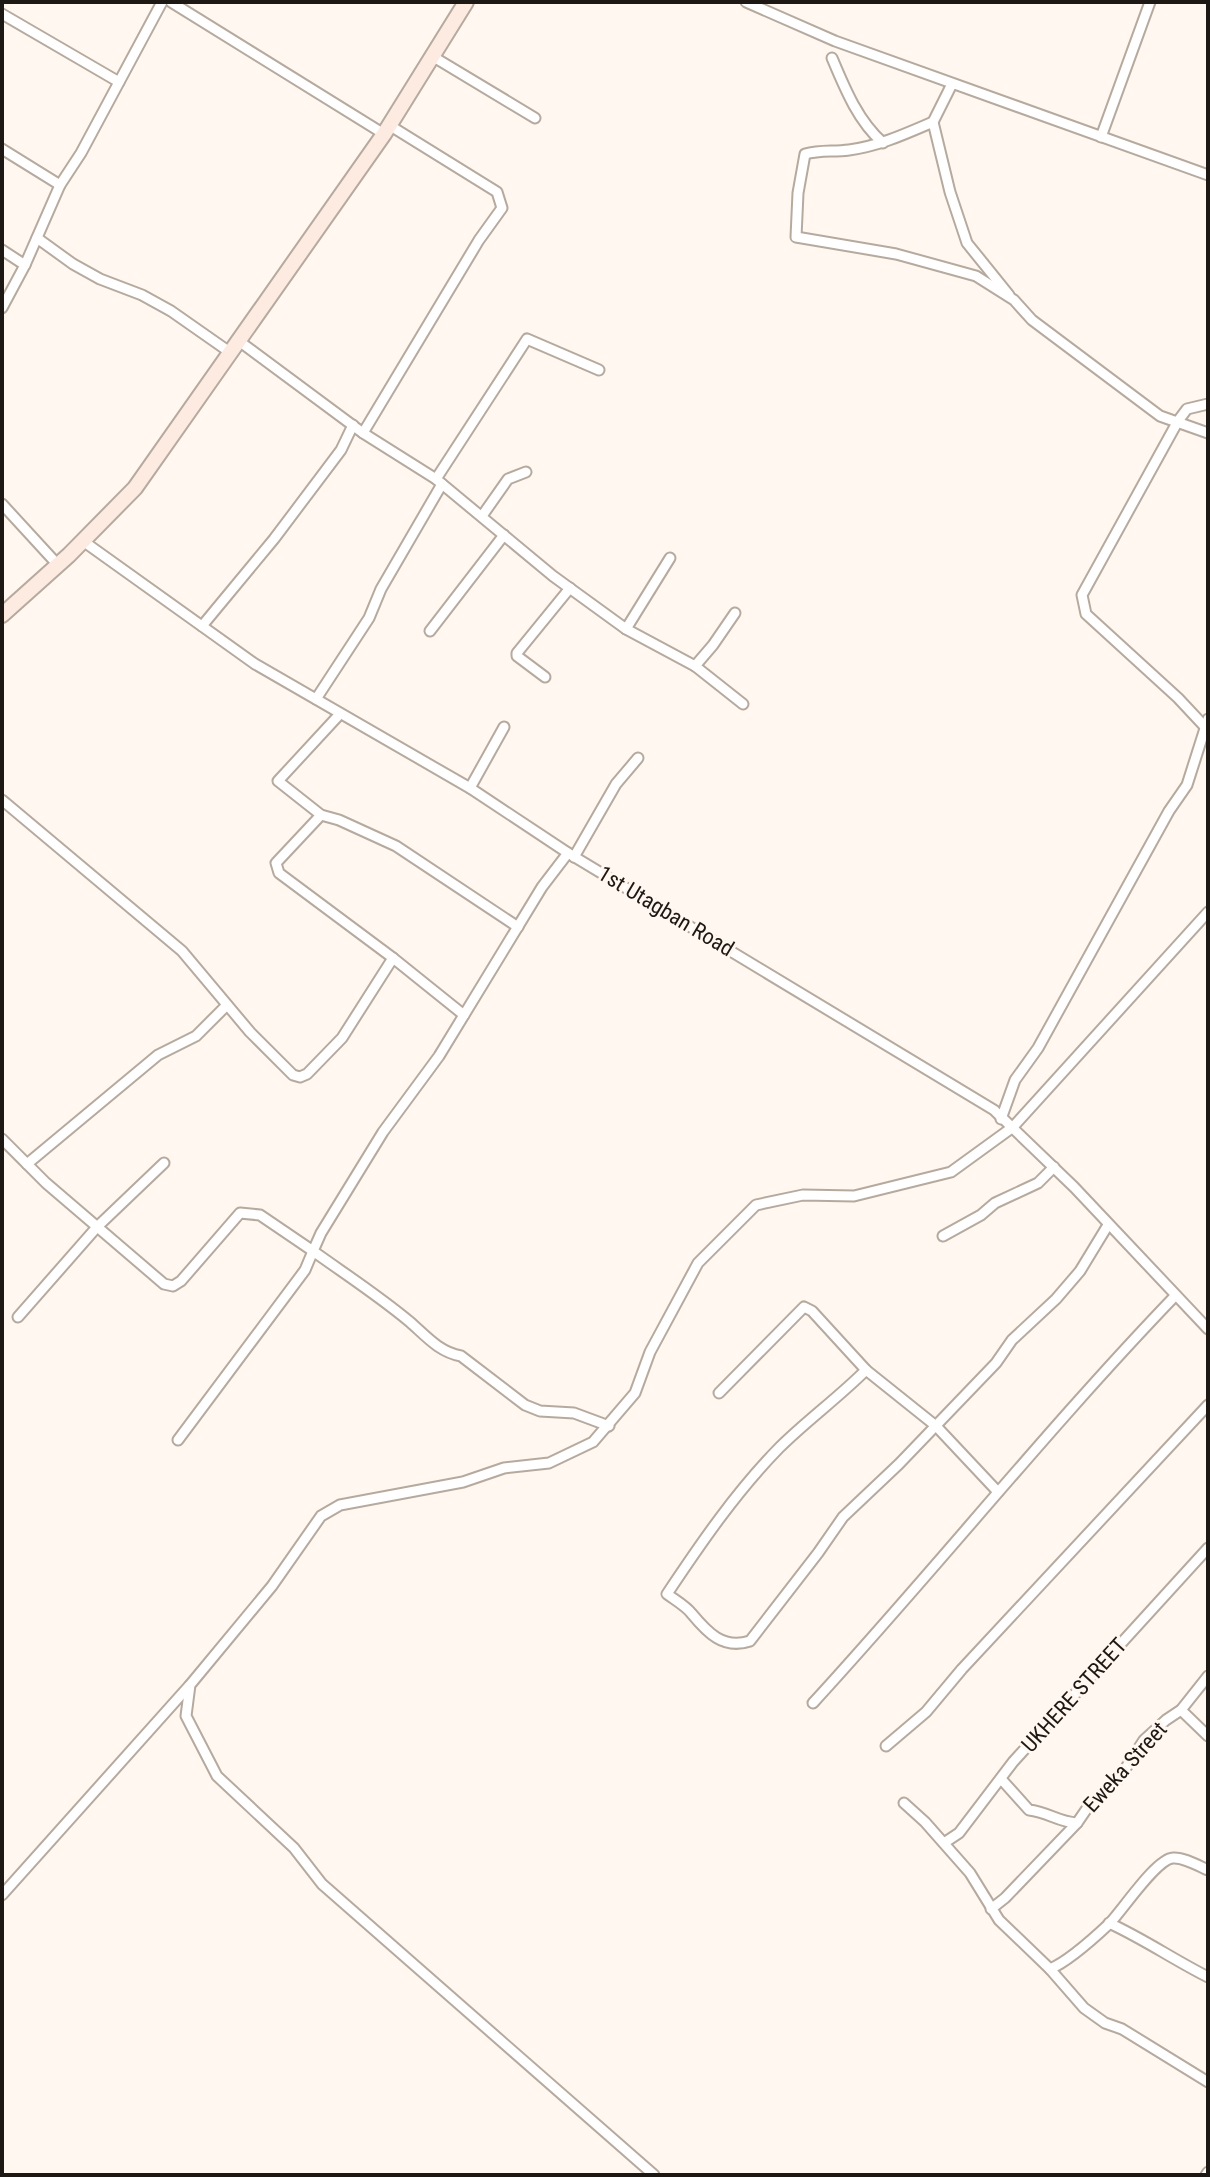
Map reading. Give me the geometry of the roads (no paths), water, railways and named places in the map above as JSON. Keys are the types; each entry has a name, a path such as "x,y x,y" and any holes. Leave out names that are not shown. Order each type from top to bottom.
{"main road":[{"path":"2,615 58,565 135,488 386,130 466,2"}],"street":[{"path":"2,308 25,265 60,185 81,153 162,2"},
{"path":"171,2 497,192 502,200 502,208 479,240 363,433"},
{"path":"746,2 835,41 1208,175"},
{"path":"1101,137 1150,2"},
{"path":"2,14 119,82"},
{"path":"432,56 535,118"},
{"path":"832,58 867,129 883,143"},
{"path":"952,84 933,122 950,192 967,243 1032,320 1160,416 1208,433"},
{"path":"933,122 883,143 845,151 821,150 805,154 798,193 796,237 896,254 976,276 1014,300"},
{"path":"2,149 60,185"},
{"path":"37,238 100,279 142,295 235,347 439,482 626,629 695,666 743,704"},
{"path":"2,250 25,265"},
{"path":"316,699 369,618 381,589 439,482 527,339 599,370"},
{"path":"1001,1119 1015,1080 1038,1048 1169,811 1187,785 1207,725 1086,614 1082,595 1178,421 1187,409 1208,404"},
{"path":"202,626 274,539 341,450 353,425"},
{"path":"482,516 508,479 526,472"},
{"path":"2,504 58,565"},
{"path":"430,631 504,535"},
{"name":"1st Utagban Road","path":"83,541 255,664 470,788 571,855 994,1110 1054,1167 1208,1329"},
{"path":"626,629 670,558"},
{"path":"545,677 517,653 570,588"},
{"path":"695,666 735,613"},
{"path":"339,715 278,781 321,815 396,846 518,927"},
{"path":"470,788 504,727"},
{"path":"178,1440 305,1270 321,1233 383,1132 439,1056 542,887 571,855 616,784 638,758"},
{"path":"2,800 182,951 227,1005 293,1075 300,1077 307,1074 342,1038 393,958"},
{"path":"321,815 276,863 279,873 464,1015"},
{"path":"2,1895 190,1685 272,1586 321,1516 340,1505 463,1482 504,1468 549,1463 593,1442 635,1393 650,1352 698,1263 756,1205 803,1195 854,1196 951,1172 1013,1127 1208,912"},
{"path":"27,1164 158,1055 196,1036 227,1005"},
{"path":"2,1139 155,1278 173,1286 181,1281 240,1213 260,1215 409,1321 434,1344 449,1354 461,1356 525,1405 540,1411 574,1413 609,1426"},
{"path":"18,1317 97,1227 164,1163"},
{"path":"943,1236 981,1215 995,1203 1038,1183 1054,1167"},
{"path":"866,1370 781,1446 756,1473 703,1538 667,1594 691,1612 706,1632 723,1642 738,1645 750,1641 843,1517 936,1426 996,1363 1012,1340 1080,1271 1108,1225"},
{"path":"813,1703 883,1627 1049,1431 1175,1296"},
{"path":"719,1393 804,1307 812,1311 866,1370 936,1426 998,1492"},
{"path":"886,1746 926,1712 962,1669 1208,1405"},
{"name":"UKHERE STREET","path":"944,1843 959,1833 1013,1762 1208,1548"},
{"name":"Eweka Street","path":"991,1909 1044,1859 1088,1807 1118,1780 1144,1740 1181,1710 1208,1676"},
{"path":"190,1685 186,1716 217,1776 294,1848 322,1884 654,2175"},
{"path":"1181,1710 1208,1736"},
{"path":"1002,1780 1029,1810 1047,1812 1060,1822 1077,1823"},
{"path":"904,1803 944,1843 970,1873 991,1909 1022,1944 1050,1969 1069,1993 1105,2023 1122,2029 1208,2082"},
{"path":"1050,1969 1064,1963 1109,1923 1140,1885 1168,1859 1174,1857 1208,1870"},
{"path":"1109,1923 1141,1937 1178,1963 1208,1977"}]}
